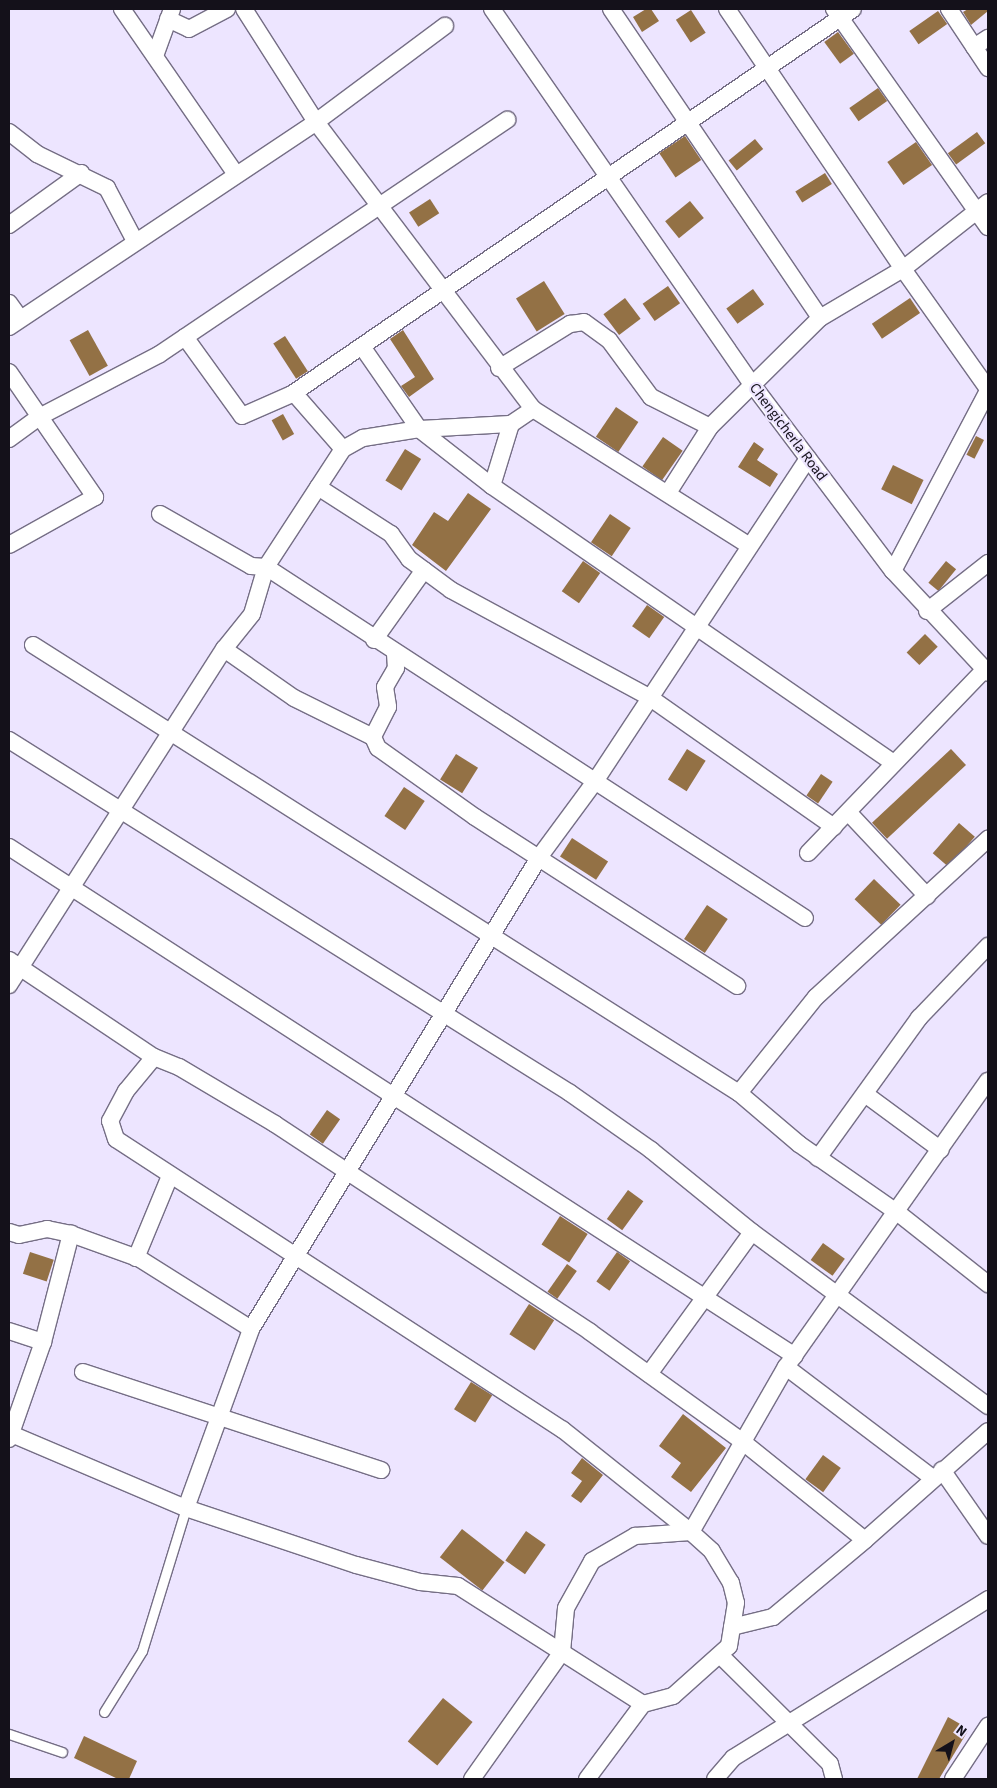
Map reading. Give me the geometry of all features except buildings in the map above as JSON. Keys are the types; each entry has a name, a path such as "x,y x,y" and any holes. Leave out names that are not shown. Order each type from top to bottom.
{"street":[{"path":"122,9 236,174"},
{"path":"155,56 170,14 189,29 227,9"},
{"path":"244,9 316,122 443,287 499,368 534,409 668,493 748,546"},
{"name":"Chengicherla Road","path":"492,9 752,384 808,459 893,571 927,611 987,671"},
{"path":"611,9 688,118 820,318"},
{"path":"727,9 903,270 988,390 893,571"},
{"path":"949,9 988,68"},
{"path":"185,337 242,416 294,392 363,348 443,287 842,12 982,206 988,228"},
{"path":"9,303 14,323 316,122 446,26"},
{"path":"974,47 988,38"},
{"path":"9,439 41,416 88,395 185,337 379,203 507,120"},
{"path":"9,132 37,154 81,173 107,188 118,201 135,241"},
{"path":"9,225 81,173"},
{"path":"668,493 710,426 820,318 903,270 982,206"},
{"path":"499,368 570,324 584,322 609,340 651,397 710,426"},
{"path":"363,348 419,429 492,486 894,763"},
{"path":"9,372 95,497 9,546"},
{"path":"294,392 343,448"},
{"path":"9,985 15,964 73,888 124,811 224,649 252,614 266,567 343,448 363,438 419,429 511,424 534,409"},
{"path":"492,486 511,424"},
{"path":"186,1508 251,1329 346,1172 394,1099 441,1015 540,856 596,780 694,626 808,459"},
{"path":"318,487 391,534 424,570 451,590 649,698 834,827"},
{"path":"160,514 251,566 266,567 395,654 596,780 805,918"},
{"path":"927,611 988,563"},
{"path":"374,640 424,570"},
{"path":"33,645 173,732 738,1093 818,1158 898,1212 988,1284"},
{"path":"224,649 294,698 373,737 378,748 429,785 737,986"},
{"path":"373,737 388,707 385,687 396,668 395,654"},
{"path":"808,853 849,813 894,763 987,671"},
{"path":"9,740 124,811 441,1015 570,1093 651,1150 752,1232 837,1292 988,1406"},
{"path":"849,813 927,896"},
{"path":"738,1093 816,998 988,839"},
{"path":"9,847 394,1099 702,1297 790,1361 938,1474 988,1536"},
{"path":"818,1158 919,1018 988,946"},
{"path":"15,964 154,1057 179,1067 275,1124 649,1374 743,1442 865,1540"},
{"path":"154,1057 126,1091 110,1130 170,1176 563,1430 691,1532 712,1551 731,1583 736,1603 732,1627 721,1656 673,1696 643,1704 587,1779"},
{"path":"691,1532 790,1361 837,1292 898,1212 988,1081"},
{"path":"866,1094 941,1150"},
{"path":"136,1258 170,1176"},
{"path":"9,1232 19,1235 47,1229 71,1234 136,1258 251,1329"},
{"path":"649,1374 702,1297 752,1232"},
{"path":"71,1234 42,1342 10,1436 186,1508 365,1567 420,1582 458,1586 643,1704"},
{"path":"9,1332 42,1342"},
{"path":"83,1372 380,1470"},
{"path":"732,1627 773,1617 865,1540 988,1432"},
{"path":"472,1779 562,1652 566,1608 592,1561 635,1536 691,1532"},
{"path":"715,1779 733,1758 786,1723 858,1684 988,1599"},
{"path":"721,1656 786,1723 830,1764 834,1779"},
{"path":"953,1779 988,1726"}],"lane":[{"path":"104,1712 142,1651 186,1508"},
{"path":"9,1734 62,1752"}]}
